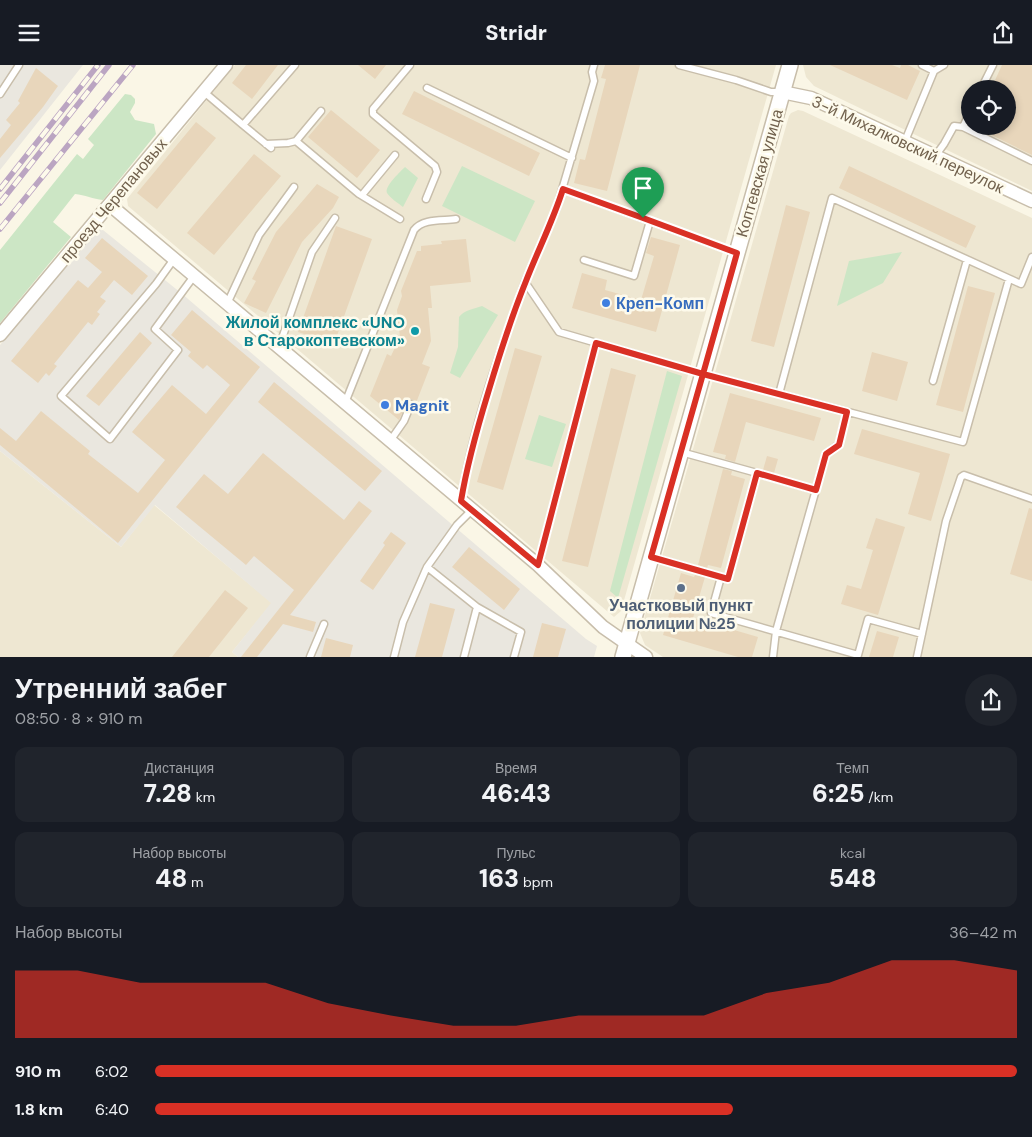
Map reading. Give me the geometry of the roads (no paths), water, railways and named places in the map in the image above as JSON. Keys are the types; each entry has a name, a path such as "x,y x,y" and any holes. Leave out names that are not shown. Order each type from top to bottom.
{"street":[{"name":"проезд Черепановых","path":"0,335 226,65"},
{"name":"Коптевская улица","path":"625,650 790,65"},
{"name":"3-й Михалковский переулок","path":"782,92 811,98 1032,201"},
{"path":"110,205 538,565 625,650 646,657"}],"lane":[{"path":"0,94 19,65"},
{"path":"243,125 295,65"},
{"path":"410,65 373,109 373,114 435,166 436,172 426,199"},
{"path":"461,501 480,421 504,343 563,189 594,81 592,72 594,65"},
{"path":"679,65 692,67 771,92 782,92"},
{"path":"922,65 934,71"},
{"path":"905,141 934,71 944,65"},
{"path":"986,80 993,65"},
{"path":"427,88 572,157"},
{"path":"204,92 269,146 296,141 321,111"},
{"path":"936,155 954,126 961,127"},
{"path":"979,135 1032,161"},
{"path":"296,141 362,195 400,219"},
{"path":"362,195 395,155"},
{"path":"227,304 259,235 294,187"},
{"path":"563,189 737,253"},
{"path":"779,394 832,198 1021,284 1032,257"},
{"path":"279,347 312,252 336,218"},
{"path":"345,403 414,230 423,223 456,219"},
{"path":"584,260 634,276 650,221"},
{"path":"174,259 156,284 61,396 110,439 178,350 155,329 194,276"},
{"path":"933,381 967,259"},
{"path":"526,282 559,332 703,374 963,442 1009,279"},
{"path":"538,565 596,343"},
{"path":"390,441 404,421 411,404"},
{"path":"772,657 776,631 826,454 839,445 847,412"},
{"path":"680,452 816,490"},
{"path":"651,557 728,579 757,473"},
{"path":"916,657 946,521 961,477 964,475 1032,499"},
{"path":"394,657 402,622 427,567 457,525 472,510"},
{"path":"427,567 477,607 521,632 514,657"},
{"path":"721,577 711,613 858,655 868,619 922,634"},
{"path":"464,657 477,607"},
{"path":"310,657 324,624"}],"railway":[{"path":"0,189 98,65"},
{"path":"0,203 109,65"},
{"path":"0,229 133,65"}],"place":[{"name":"Креп-Комп","path":"606,303"},
{"name":"Жилой комплекс «UNO в Старокоптевском»","path":"415,331"},
{"name":"Magnit","path":"385,405"},
{"name":"Участковый пункт полиции №25","path":"681,588"}]}
